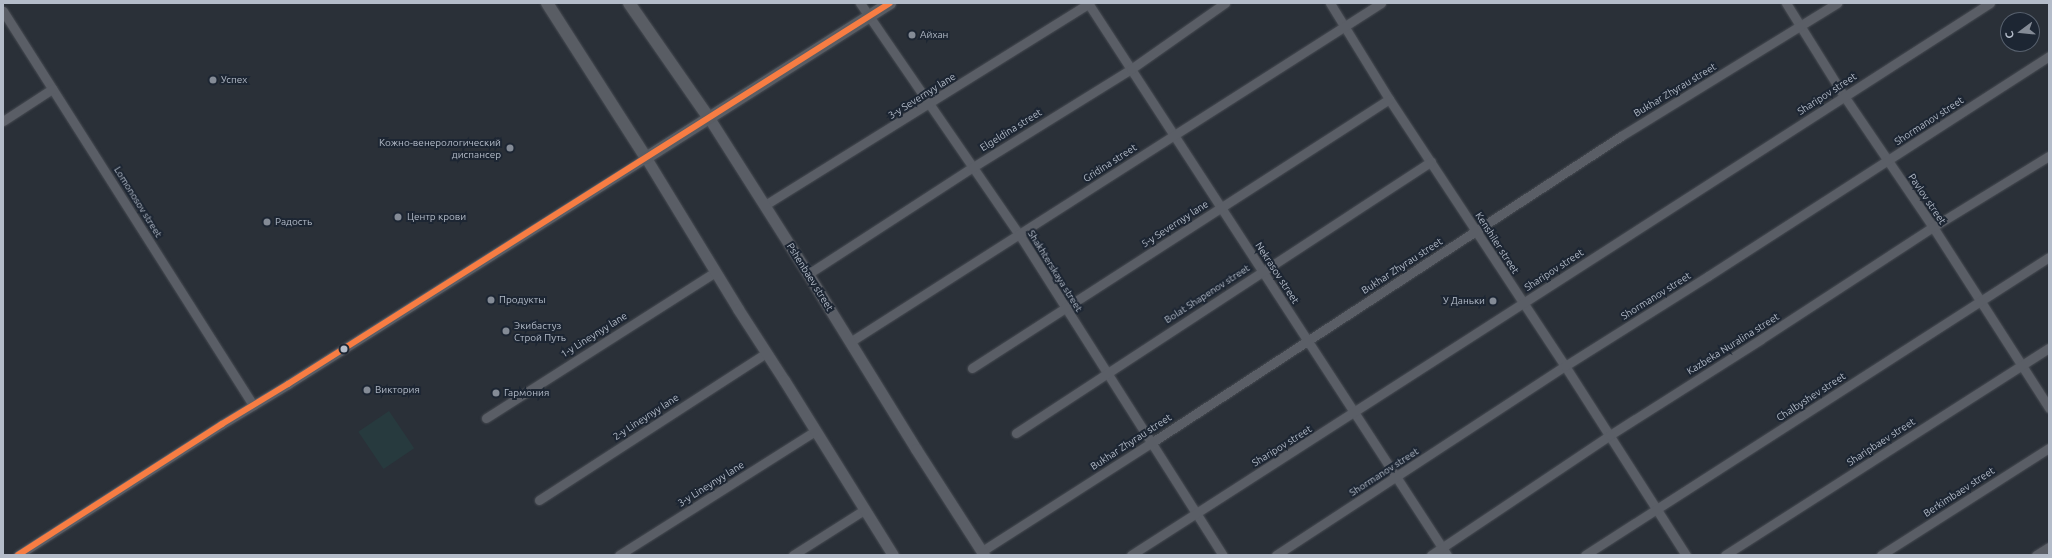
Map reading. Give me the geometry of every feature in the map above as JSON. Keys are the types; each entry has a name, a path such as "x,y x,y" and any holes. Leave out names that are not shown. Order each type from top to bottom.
{"main road":[{"path":"547,3 646,158 890,3"},
{"name":"Pshenbaev street","path":"629,3 709,118"}],"street":[{"name":"Shakhterskaya street","path":"860,3 868,17 1019,234 1064,308 1107,372 1223,555"},
{"name":"Nekrasov street","path":"1089,3 1445,551"},
{"name":"3-y Severnyy lane","path":"765,205 930,104 1089,3"},
{"name":"Elgeldina street","path":"808,274 973,167 1131,69 1225,3"},
{"name":"Kenshiler street","path":"1330,3 1389,99 1610,435 1686,555"},
{"name":"Gridina street","path":"850,342 1381,3"},
{"name":"Pavlov street","path":"1786,3 1802,26 1844,96 1981,301 2049,408"},
{"name":"Bukhar Zhyrau street","path":"983,553 1476,230 1630,131 1837,3"},
{"name":"Sharipov street","path":"1131,555 1990,3"},
{"name":"Lomonosov street","path":"3,11 253,405"},
{"name":"Shormanov street","path":"1276,555 1565,366 2049,56"},
{"path":"3,121 52,89"},
{"name":"5-y Severnyy lane","path":"972,368 1389,99"},
{"name":"Pshenbaev street","path":"709,118 765,205 916,449 983,553"},
{"name":"Kazbeka Nuralina street","path":"1431,555 1445,551 1610,435 1762,340 1933,228 2049,156"},
{"path":"22,554 253,405 646,158 715,272 893,555"},
{"name":"Bolat Shapenov street","path":"1016,433 1431,161"},
{"name":"Chalbyshev street","path":"1585,555 2049,257"},
{"name":"1-y Lineynyy lane","path":"486,418 715,272"},
{"name":"Sharipbaev street","path":"1725,555 2049,348"},
{"name":"2-y Lineynyy lane","path":"539,500 766,353"},
{"name":"3-y Lineynyy lane","path":"619,555 815,431"},
{"name":"Berkimbaev street","path":"1881,555 2049,448"},
{"path":"793,555 864,510"},
{"path":"2036,555 2049,547"}],"green space":[{"path":"389,411 414,448 383,469 358,432"}],"transit line":[{"path":"18,555 222,424 288,384 890,3"}],"place":[{"name":"Айхан","path":"912,35"},
{"name":"Успех","path":"213,80"},
{"name":"Кожно-венерологический диспансер","path":"510,148"},
{"name":"Центр крови","path":"398,217"},
{"name":"Радость","path":"267,222"},
{"name":"Продукты","path":"491,300"},
{"name":"У Даньки","path":"1493,301"},
{"name":"Экибастуз Строй Путь","path":"506,331"},
{"name":"Виктория","path":"367,390"},
{"name":"Гармония","path":"496,393"}]}
